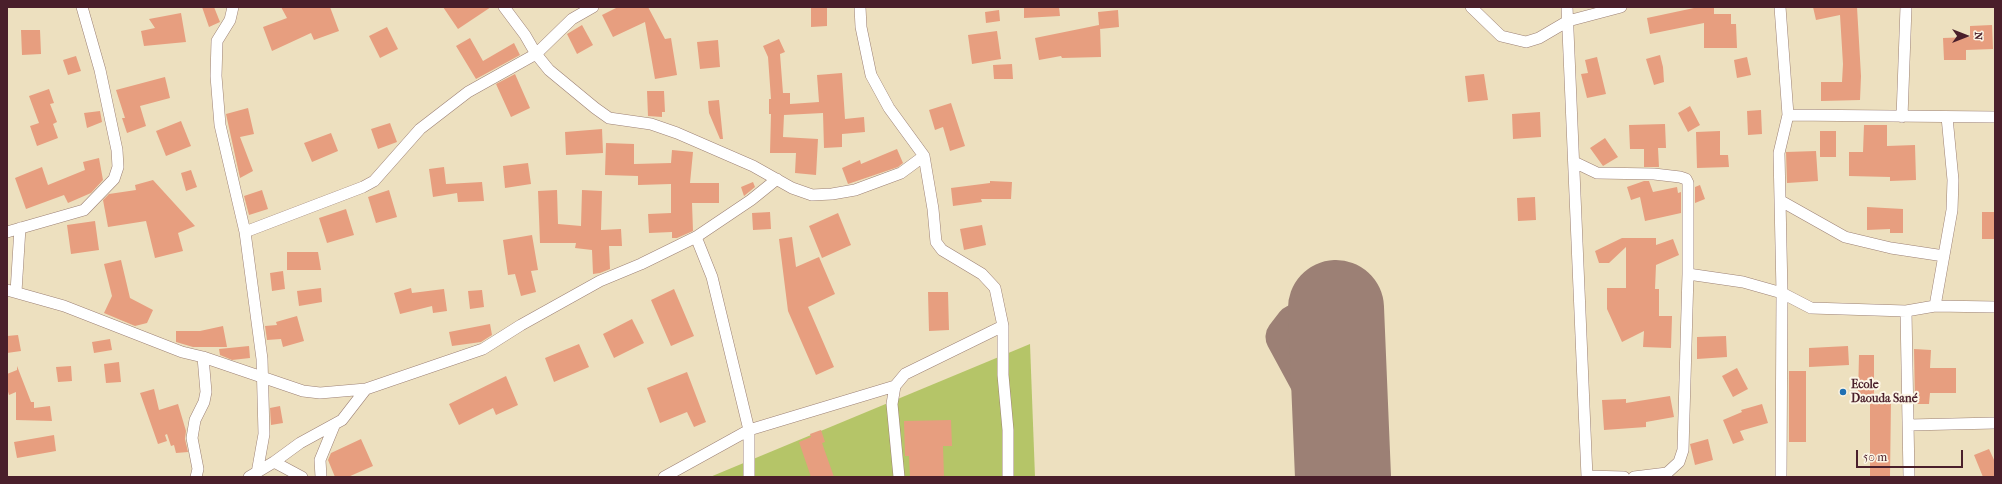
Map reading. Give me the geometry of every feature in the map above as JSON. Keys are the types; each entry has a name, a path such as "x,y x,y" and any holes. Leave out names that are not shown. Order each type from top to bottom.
{"street":[{"path":"7,232 84,210 114,179 118,167 100,70 82,7"},
{"path":"233,7 230,20 218,41 216,76 220,125 244,232 262,351 264,434 253,475"},
{"path":"504,7 525,35 536,54 564,84 609,118 651,124 676,133 753,166 792,188 812,195 832,194 855,190 901,173 924,156"},
{"path":"244,232 363,187 374,181 410,138 426,124 468,92 536,54 572,19 593,7"},
{"path":"860,7 861,27 871,75 889,108 924,156 933,209 936,242 942,250 982,274 995,288 1003,326 1008,477"},
{"path":"1471,7 1481,12 1501,36 1526,42 1539,38 1568,21 1621,7"},
{"path":"1567,7 1587,477 1624,477"},
{"path":"1780,7 1788,115 1779,153 1782,293 1781,477"},
{"path":"1902,117 1906,7"},
{"path":"1788,115 1995,118"},
{"path":"1935,306 1952,210 1953,180 1947,117"},
{"path":"1574,162 1598,173 1654,174 1686,179 1689,194 1682,450 1679,462 1667,473 1634,477"},
{"path":"20,228 11,291 64,306 182,352 203,357 311,393 366,389 483,349 521,325 600,281 640,264 696,237 751,200 777,180"},
{"path":"1781,201 1845,237 1891,248 1944,256"},
{"path":"696,237 712,277 749,430 749,477"},
{"path":"1688,274 1743,282 1782,293 1812,308 1906,311 1935,306 1995,307"},
{"path":"1906,311 1909,477"},
{"path":"899,477 892,404 895,386 905,374 1003,326"},
{"path":"196,477 198,469 192,438 195,420 204,402 206,392 203,357"},
{"path":"664,477 749,430 895,386"},
{"path":"253,475 300,443 334,426 351,411 366,389"},
{"path":"1909,425 1995,423"},
{"path":"321,477 320,460 334,426"},
{"path":"274,462 302,477"}],"green space":[{"path":"1030,344 1035,477 710,477"}],"building":[{"path":"202,7 214,7 220,22 209,27"},
{"path":"281,7 330,7 339,31 314,40 311,33 272,51 263,27 287,18"},
{"path":"443,7 491,7 458,29"},
{"path":"618,7 648,7 665,39 671,38 677,75 655,79 645,22 613,37 602,15"},
{"path":"811,7 827,7 827,26 811,27"},
{"path":"1024,7 1059,7 1060,16 1024,18"},
{"path":"1813,7 1857,7 1861,76 1860,100 1821,101 1821,82 1842,82 1843,64 1840,15 1816,20"},
{"path":"1694,8 1714,8 1714,14 1731,14 1731,24 1736,24 1737,48 1704,48 1704,23 1650,34 1647,18"},
{"path":"999,10 1000,21 986,23 985,12"},
{"path":"1118,10 1119,27 1100,29 1101,57 1062,58 1061,56 1039,60 1035,38 1099,25 1098,12"},
{"path":"181,13 186,42 144,46 141,31 155,28 149,19"},
{"path":"582,25 593,45 577,54 567,34"},
{"path":"1992,25 1993,49 1966,50 1966,60 1944,60 1943,38 1970,37 1970,26"},
{"path":"387,27 398,49 380,58 369,36"},
{"path":"21,30 40,30 41,54 22,55"},
{"path":"997,31 1001,59 972,64 968,35"},
{"path":"470,38 483,61 514,43 520,55 476,79 456,46"},
{"path":"779,39 785,52 780,54 783,93 790,93 790,104 819,102 817,75 842,73 845,119 864,117 865,132 842,134 842,147 824,148 823,113 784,115 783,137 818,139 816,175 795,173 796,153 770,153 771,114 769,114 769,99 771,99 768,57 763,46"},
{"path":"718,40 720,67 700,69 697,42"},
{"path":"1660,55 1663,67 1664,82 1654,85 1646,59"},
{"path":"76,56 81,71 68,75 63,60"},
{"path":"1597,57 1606,94 1587,98 1581,74 1588,73 1585,60"},
{"path":"1747,57 1751,75 1737,78 1734,60"},
{"path":"1012,64 1013,79 994,79 993,65"},
{"path":"515,74 530,108 511,117 496,84"},
{"path":"1484,74 1488,100 1468,102 1465,76"},
{"path":"165,77 170,98 140,106 146,126 127,133 122,118 125,118 116,90"},
{"path":"49,89 54,103 50,104 57,122 53,124 58,138 37,146 30,126 39,123 29,96"},
{"path":"647,91 664,91 665,112 662,112 662,117 648,116"},
{"path":"719,100 723,139 720,139 709,113 708,101"},
{"path":"951,103 965,146 950,151 943,127 935,130 929,110"},
{"path":"1690,106 1700,125 1688,132 1678,113"},
{"path":"248,108 254,134 240,137 253,171 240,178 226,114"},
{"path":"1761,110 1762,134 1748,135 1747,111"},
{"path":"100,111 102,122 87,128 84,113"},
{"path":"1540,112 1541,137 1513,139 1512,114"},
{"path":"181,121 191,146 166,156 156,131"},
{"path":"390,123 397,142 378,149 371,129"},
{"path":"1665,124 1666,148 1658,148 1659,167 1644,167 1644,149 1630,149 1629,125"},
{"path":"1864,125 1887,125 1887,146 1915,145 1916,180 1890,181 1890,177 1849,176 1849,152 1863,152"},
{"path":"602,129 603,153 566,155 565,132"},
{"path":"1720,131 1720,155 1728,155 1729,167 1697,168 1696,132"},
{"path":"1820,131 1836,131 1836,157 1820,157"},
{"path":"331,133 338,151 312,162 304,143"},
{"path":"1605,138 1618,157 1603,166 1590,148"},
{"path":"606,143 634,144 634,164 671,163 672,150 693,152 690,183 719,183 719,203 692,203 693,231 677,238 672,238 672,232 649,233 648,214 671,213 671,184 638,185 638,176 605,175"},
{"path":"897,149 903,163 898,167 848,184 842,168 860,160 861,164"},
{"path":"1816,151 1818,181 1787,183 1786,152"},
{"path":"99,158 103,180 91,193 68,203 64,195 26,209 15,178 42,167 48,185 85,170 83,162"},
{"path":"528,163 531,184 505,188 503,166"},
{"path":"444,167 446,184 482,182 484,201 458,202 457,193 433,197 429,169"},
{"path":"191,170 197,187 186,191 181,173"},
{"path":"153,180 195,226 178,233 183,251 155,258 146,221 108,227 103,200 109,194 136,190 135,185"},
{"path":"990,181 1012,182 1011,199 981,199 982,202 953,206 951,188 990,183"},
{"path":"1644,181 1649,181 1653,192 1677,187 1678,193 1681,192 1681,213 1645,221 1640,197 1631,200 1627,187"},
{"path":"753,182 755,187 744,196 741,187"},
{"path":"1700,185 1705,199 1695,203 1695,187"},
{"path":"262,190 268,209 249,215 244,196"},
{"path":"389,190 397,217 376,223 368,197"},
{"path":"557,190 558,224 581,226 582,190 602,191 601,230 621,229 622,246 609,246 610,269 593,274 592,250 575,248 576,243 540,243 538,191"},
{"path":"1535,197 1536,220 1518,221 1517,198"},
{"path":"1867,207 1903,209 1903,233 1890,233 1890,229 1867,230"},
{"path":"346,209 354,235 327,243 319,218"},
{"path":"770,212 771,229 753,230 752,213"},
{"path":"1982,212 1995,212 1995,239 1982,239"},
{"path":"838,213 851,245 822,258 809,226"},
{"path":"95,221 99,250 71,254 67,225"},
{"path":"982,225 986,245 964,250 960,229"},
{"path":"532,235 538,270 531,271 536,292 521,296 515,274 508,275 503,240"},
{"path":"792,237 796,267 819,257 835,294 808,307 834,367 816,375 788,311 779,239"},
{"path":"1622,238 1656,238 1656,245 1673,239 1679,255 1656,265 1655,289 1659,289 1659,316 1672,316 1671,348 1643,347 1644,331 1622,342 1607,309 1607,288 1626,288 1626,247 1609,263 1599,263 1595,251"},
{"path":"287,252 318,252 321,270 287,270"},
{"path":"121,260 130,298 153,310 147,323 135,326 104,313 112,296 104,264"},
{"path":"283,271 285,289 272,291 270,273"},
{"path":"321,288 322,302 299,306 297,291"},
{"path":"411,288 412,293 444,289 447,311 433,313 432,306 400,314 394,293"},
{"path":"674,289 694,336 671,346 651,300"},
{"path":"482,290 484,307 470,309 468,291"},
{"path":"928,292 948,292 949,330 929,331"},
{"path":"297,316 304,341 283,347 281,339 267,340 265,326 277,325 276,322"},
{"path":"632,319 644,343 614,358 603,334"},
{"path":"490,324 492,335 481,342 452,346 449,332"},
{"path":"223,326 227,347 193,347 176,342 176,331 200,331"},
{"path":"18,335 21,351 7,353 7,336"},
{"path":"1726,336 1727,357 1697,359 1697,337"},
{"path":"110,339 112,350 94,353 92,342"},
{"path":"579,344 589,367 554,382 545,358"},
{"path":"249,346 250,358 232,360 220,355 219,349"},
{"path":"1848,346 1849,365 1809,367 1809,348"},
{"path":"1914,349 1931,350 1930,368 1956,368 1956,393 1930,393 1929,404 1915,404"},
{"path":"1859,355 1874,355 1874,397 1858,397"},
{"path":"119,362 121,382 106,383 104,364"},
{"path":"17,366 31,402 34,402 34,408 50,406 52,421 16,420 16,392 9,395 7,388 7,374 17,370"},
{"path":"71,366 72,381 58,382 56,367"},
{"path":"1737,368 1748,389 1733,397 1722,376"},
{"path":"1789,371 1806,371 1806,442 1789,442"},
{"path":"687,372 706,422 694,427 687,412 660,423 647,388"},
{"path":"506,376 518,405 496,415 493,408 459,425 449,404"},
{"path":"154,389 159,410 178,404 186,431 185,439 188,452 176,453 174,445 171,446 167,434 165,435 167,441 158,444 140,393"},
{"path":"1670,396 1674,417 1646,422 1646,427 1604,430 1602,400 1626,399 1626,403"},
{"path":"1870,399 1891,399 1890,477 1870,477"},
{"path":"1762,404 1768,423 1740,431 1744,440 1733,444 1723,420 1742,412 1741,410"},
{"path":"280,406 283,423 271,425 270,408"},
{"path":"951,420 952,446 943,446 944,477 910,477 909,456 905,456 904,421"},
{"path":"821,430 825,442 822,443 834,477 811,477 799,442 811,437 810,434"},
{"path":"54,435 56,451 17,458 14,442"},
{"path":"361,439 373,466 348,477 335,477 328,460 331,453"},
{"path":"1708,439 1713,460 1695,465 1690,444"},
{"path":"1989,449 1995,462 1995,477 1983,477 1974,455"}],"taxiway":[{"path":"1340,403 1355,372 1360,356 1357,339 1347,325 1337,317 1315,315 1295,324 1285,337 1324,409 1342,467"}],"runway":[{"path":"1336,308 1343,477"}],"place":[{"name":"Ecole Daouda Sané","path":"1843,392"}]}
